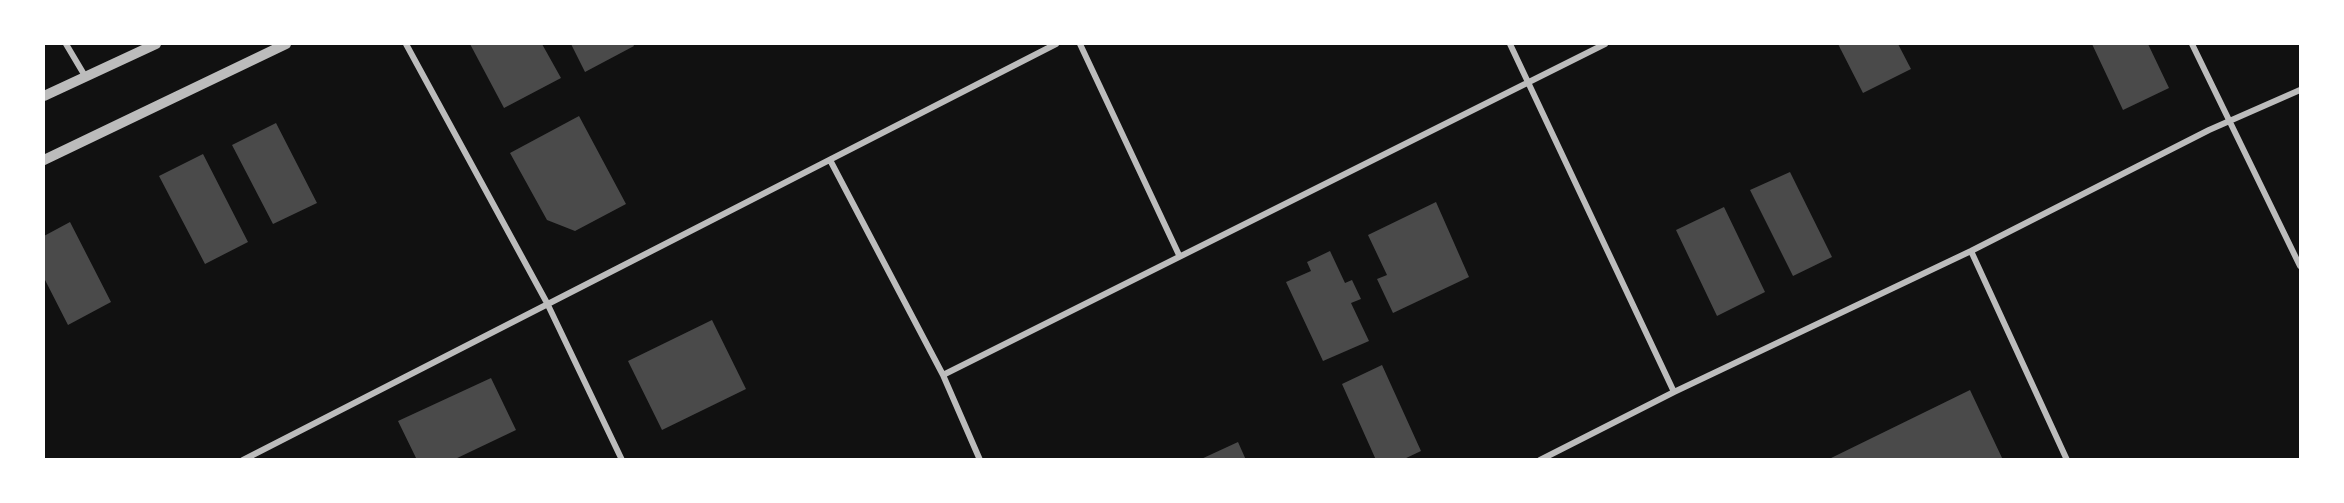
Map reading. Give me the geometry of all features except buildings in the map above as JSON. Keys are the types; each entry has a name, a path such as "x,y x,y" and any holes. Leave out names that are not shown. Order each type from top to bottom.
{"street":[{"path":"66,44 85,76"},
{"path":"44,96 156,44"},
{"path":"44,160 286,44"},
{"path":"406,44 547,303 622,459"},
{"path":"243,459 1056,44"},
{"path":"1080,44 1179,255"},
{"path":"1510,44 1674,392"},
{"path":"943,375 1605,44"},
{"path":"2192,44 2301,266"},
{"path":"1540,459 1674,392 1971,251 2228,121 2301,90"},
{"path":"830,160 943,375 980,459"},
{"path":"1971,251 2067,459"}]}
